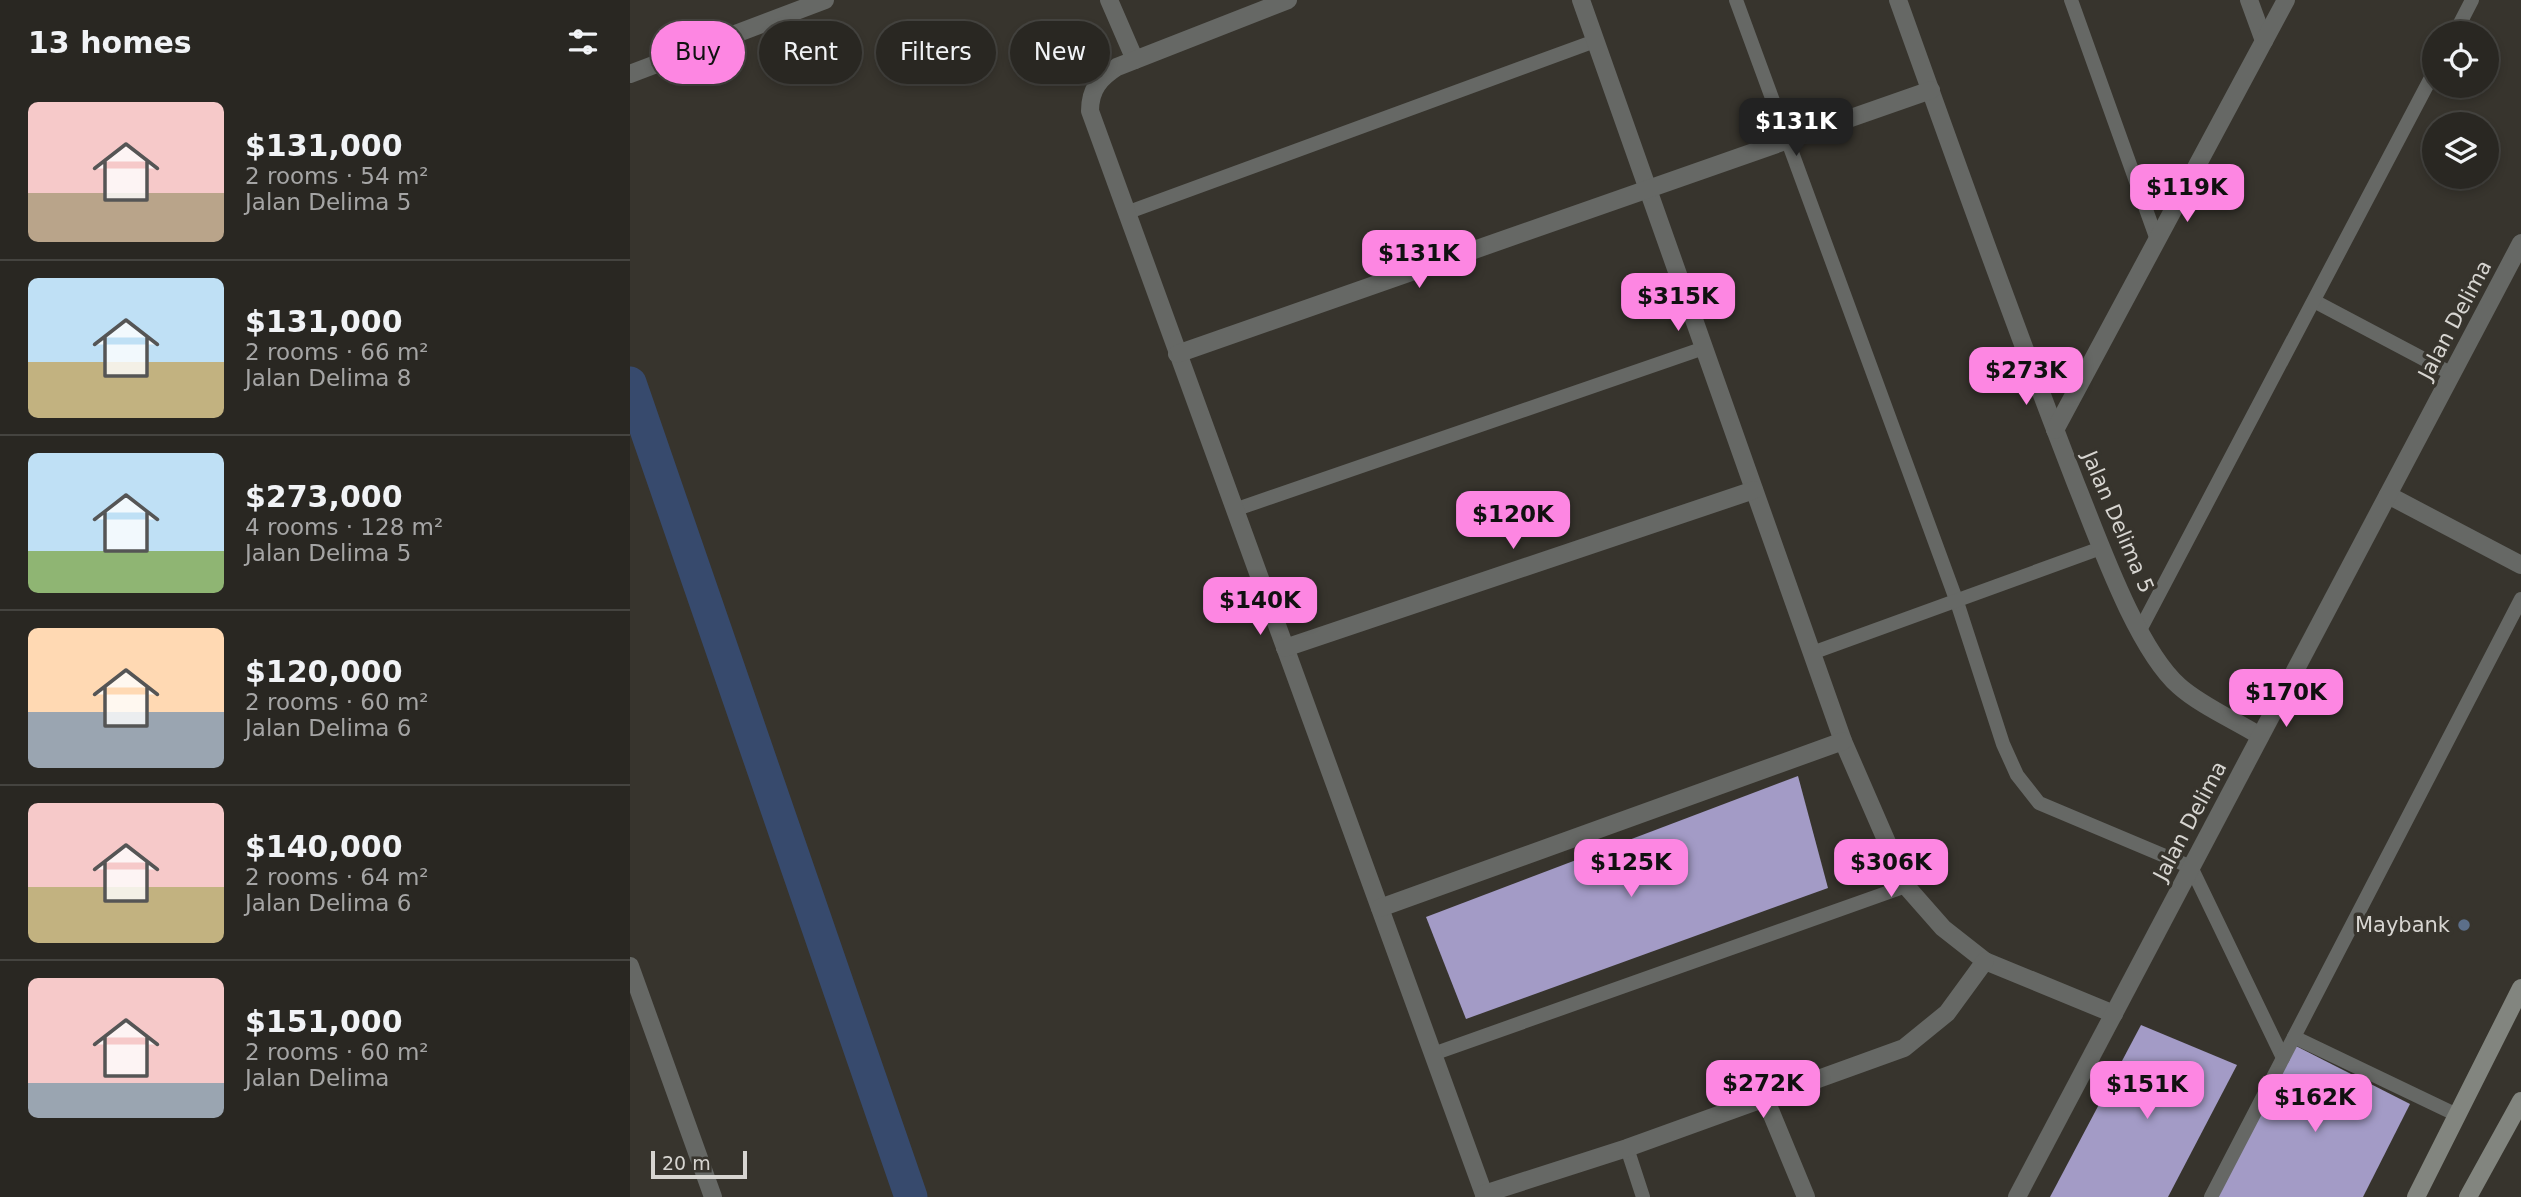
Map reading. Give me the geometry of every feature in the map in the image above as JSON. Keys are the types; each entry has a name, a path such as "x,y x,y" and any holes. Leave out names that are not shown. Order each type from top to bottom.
{"main road":[{"path":"2416,1197 2521,988"},
{"path":"2469,1197 2521,1101"}],"street":[{"path":"630,74 825,0"},
{"path":"1108,0 1135,60"},
{"path":"1288,0 1135,60 1100,79 1090,97 1090,111 1484,1196 1904,1048 1947,1013 1985,961"},
{"path":"1581,0 1843,740 1906,886 1943,928 1985,961 2114,1014"},
{"name":"Jalan Delima 5","path":"1898,0 2055,430 2101,548 2140,630 2154,656 2179,687 2260,736"},
{"path":"2249,0 2264,41"},
{"path":"2055,430 2286,0"},
{"path":"1177,354 1930,90"},
{"name":"Jalan Delima","path":"2017,1197 2521,243"},
{"path":"1285,648 1754,490"},
{"path":"2388,495 2521,565"},
{"path":"1380,908 1843,740"},
{"path":"630,966 713,1197"},
{"path":"1766,1098 1806,1197"}],"lane":[{"path":"1737,0 1957,602 2003,744 2026,789 2039,803 2064,816 2191,867 2283,1058"},
{"path":"2071,0 2157,240"},
{"path":"2461,21 2472,0"},
{"path":"1126,213 1595,41"},
{"path":"2140,630 2422,95"},
{"path":"2314,301 2452,374"},
{"path":"1234,510 1704,348"},
{"path":"1812,653 2101,548"},
{"path":"2211,1197 2521,599"},
{"path":"1433,1054 1906,886"},
{"path":"2294,1037 2457,1115"},
{"path":"1626,1148 1643,1197"}],"building":[{"path":"1798,776 1828,888 1466,1019 1426,917"},
{"path":"2141,1025 2237,1065 2168,1197 2050,1197"},
{"path":"2292,1044 2410,1104 2363,1197 2215,1197"}],"waterway":[{"path":"630,383 911,1197"}],"place":[{"name":"Maybank","path":"2464,925"}]}
